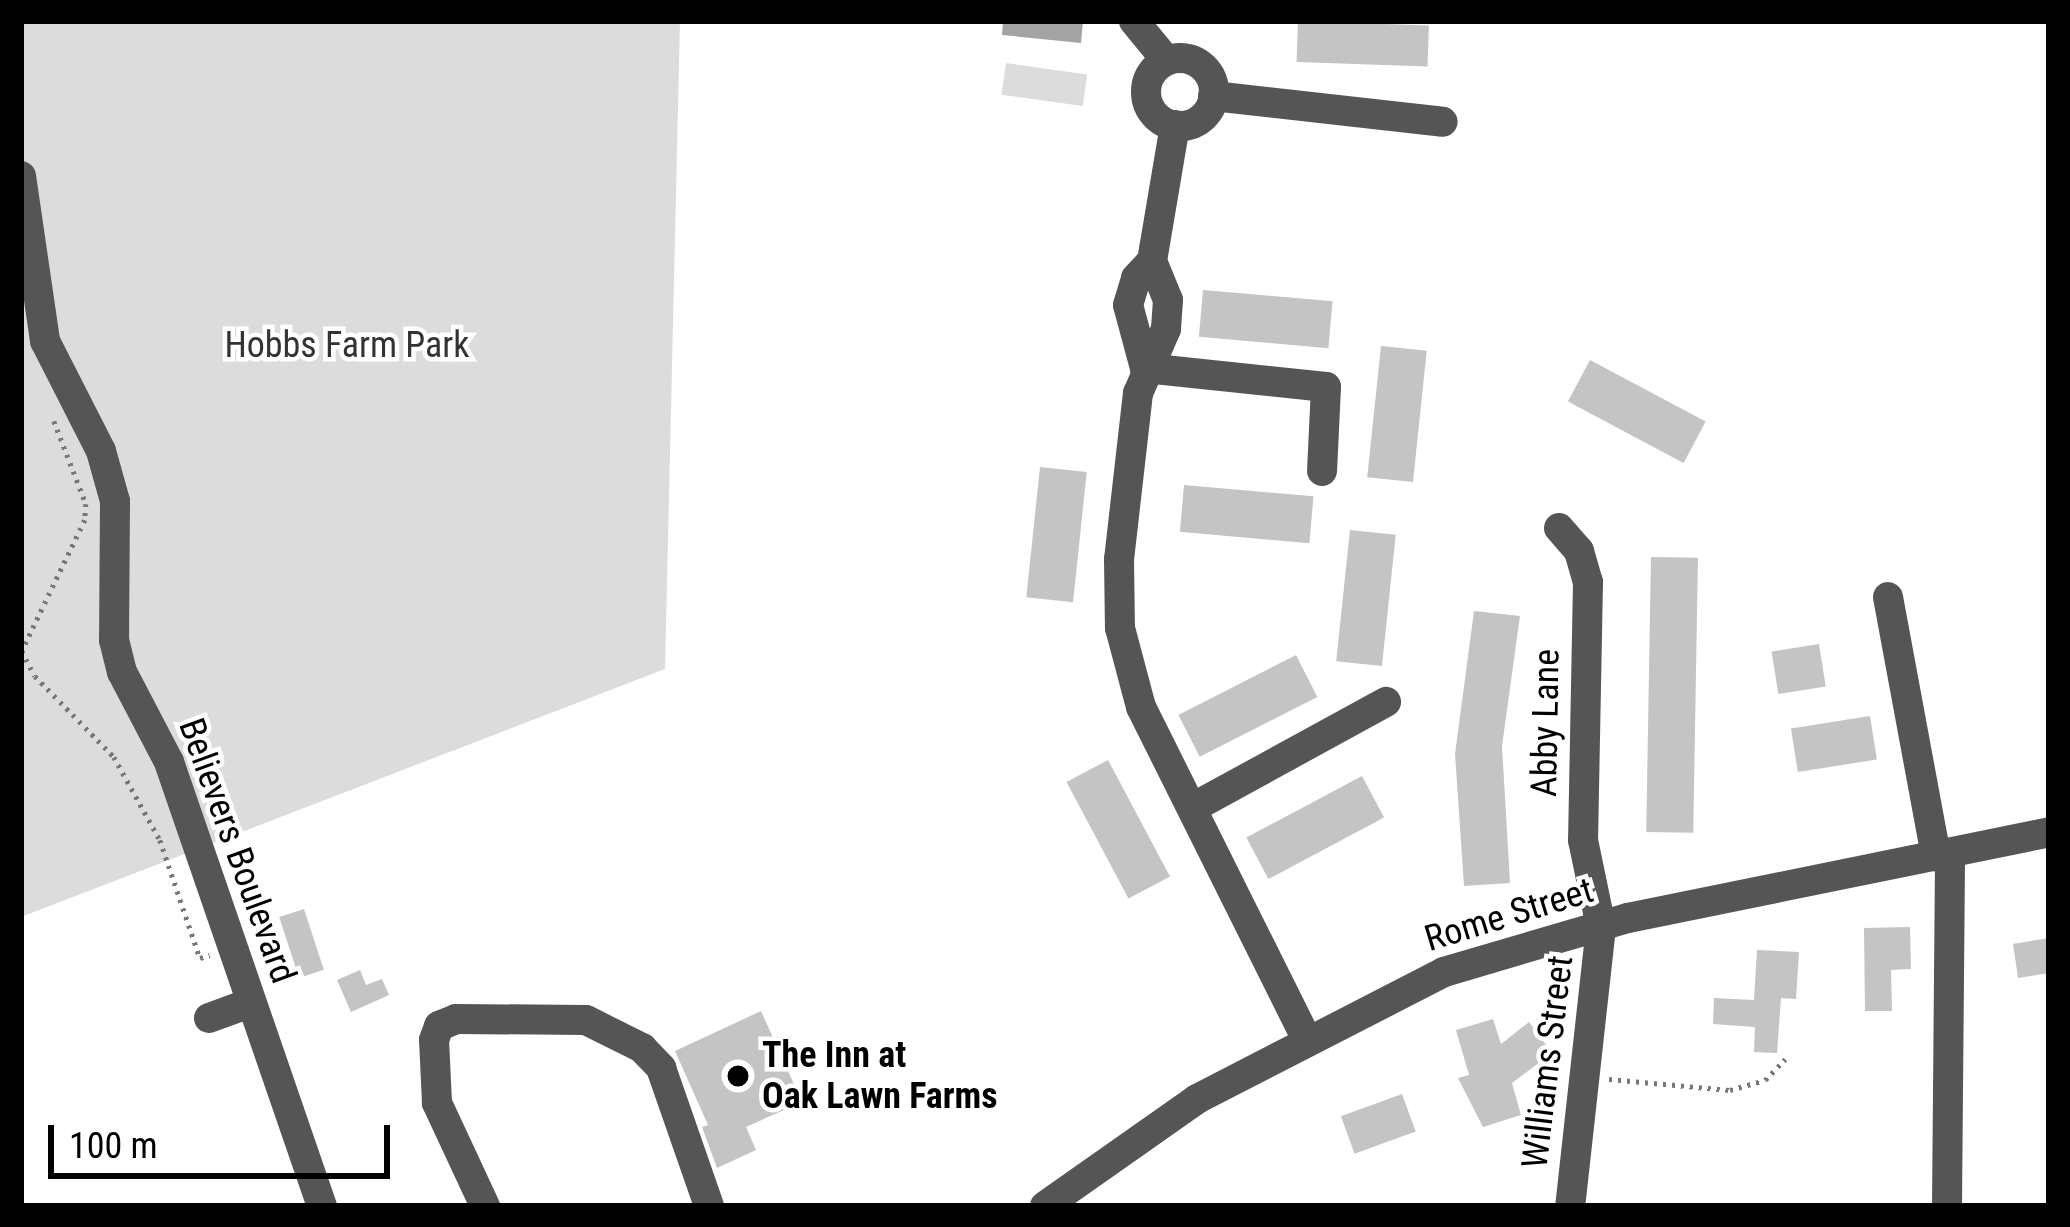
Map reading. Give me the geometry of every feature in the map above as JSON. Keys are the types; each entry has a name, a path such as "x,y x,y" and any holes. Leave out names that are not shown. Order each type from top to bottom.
{"street":[{"path":"1134,21 1166,60 1202,64 1213,97 1198,122 1175,125 1157,118 1145,98 1150,75 1166,60"},
{"path":"1213,97 1443,122"},
{"path":"1175,125 1152,261 1136,278 1128,305 1145,368 1119,559 1120,628 1142,706 1306,1038"},
{"name":"Believers Boulevard","path":"21,176 45,340 101,451 115,501 114,640 122,672 169,762 322,1206"},
{"path":"1145,368 1326,387 1322,470"},
{"name":"Abby Lane","path":"1559,528 1579,551 1588,582 1583,840 1601,927"},
{"path":"1888,596 1943,856 1947,1206"},
{"path":"1194,807 1386,702"},
{"name":"Rome Street","path":"1045,1206 1197,1099 1306,1038 1444,972 1601,927 2049,832"},
{"name":"Williams Street","path":"1570,1206 1601,927"},
{"path":"209,1018 250,1003"},
{"path":"485,1206 437,1102 434,1040 439,1026 456,1019 586,1020 642,1048 661,1068 709,1206"}],"path":[{"path":"1623,1081 1730,1090 1765,1080 1785,1060"}],"green space":[{"name":"Hobbs Farm Park","path":"21,21 680,21 665,669 21,917"},
{"path":"1006,63 1087,74 1083,106 1002,95"}],"shaded area":[{"path":"1003,21 1083,21 1081,43 1002,35"}],"building":[{"path":"1298,21 1429,26 1427,67 1297,62"},
{"path":"1203,290 1333,301 1328,348 1199,337"},
{"path":"1381,346 1427,351 1413,482 1367,477"},
{"path":"1590,360 1706,422 1684,463 1568,401"},
{"path":"1040,467 1087,472 1073,602 1026,597"},
{"path":"1184,485 1314,496 1309,543 1180,532"},
{"path":"1350,530 1396,535 1382,666 1336,661"},
{"path":"1651,557 1698,558 1693,833 1646,832"},
{"path":"1474,611 1520,616 1502,746 1510,883 1464,886 1455,754"},
{"path":"1819,644 1826,686 1778,694 1772,652"},
{"path":"1296,655 1317,697 1200,757 1178,715"},
{"path":"1870,716 1877,759 1798,772 1791,729"},
{"path":"1108,760 1170,877 1128,899 1067,782"},
{"path":"1362,776 1384,817 1268,879 1246,838"},
{"path":"304,909 324,970 299,978 279,917"},
{"path":"1910,927 1911,969 1891,970 1892,1011 1865,1011 1864,928"},
{"path":"2049,938 2049,973 2018,978 2013,944"},
{"path":"1757,950 1799,952 1796,999 1781,998 1777,1053 1754,1052 1755,1027 1713,1024 1714,998 1754,1000"},
{"path":"360,970 366,985 382,979 389,995 351,1012 337,980"},
{"name":"The Inn at Oak Lawn Farms","path":"761,1011 802,1102 746,1127 756,1150 717,1168 702,1127 708,1125 675,1051"},
{"path":"1493,1019 1501,1044 1529,1022 1552,1053 1512,1083 1521,1115 1483,1127 1458,1078 1469,1075 1456,1030"},
{"path":"1402,1094 1416,1132 1355,1154 1341,1116"}],"place":[{"name":"The Inn at Oak Lawn Farms","path":"738,1076"}]}
